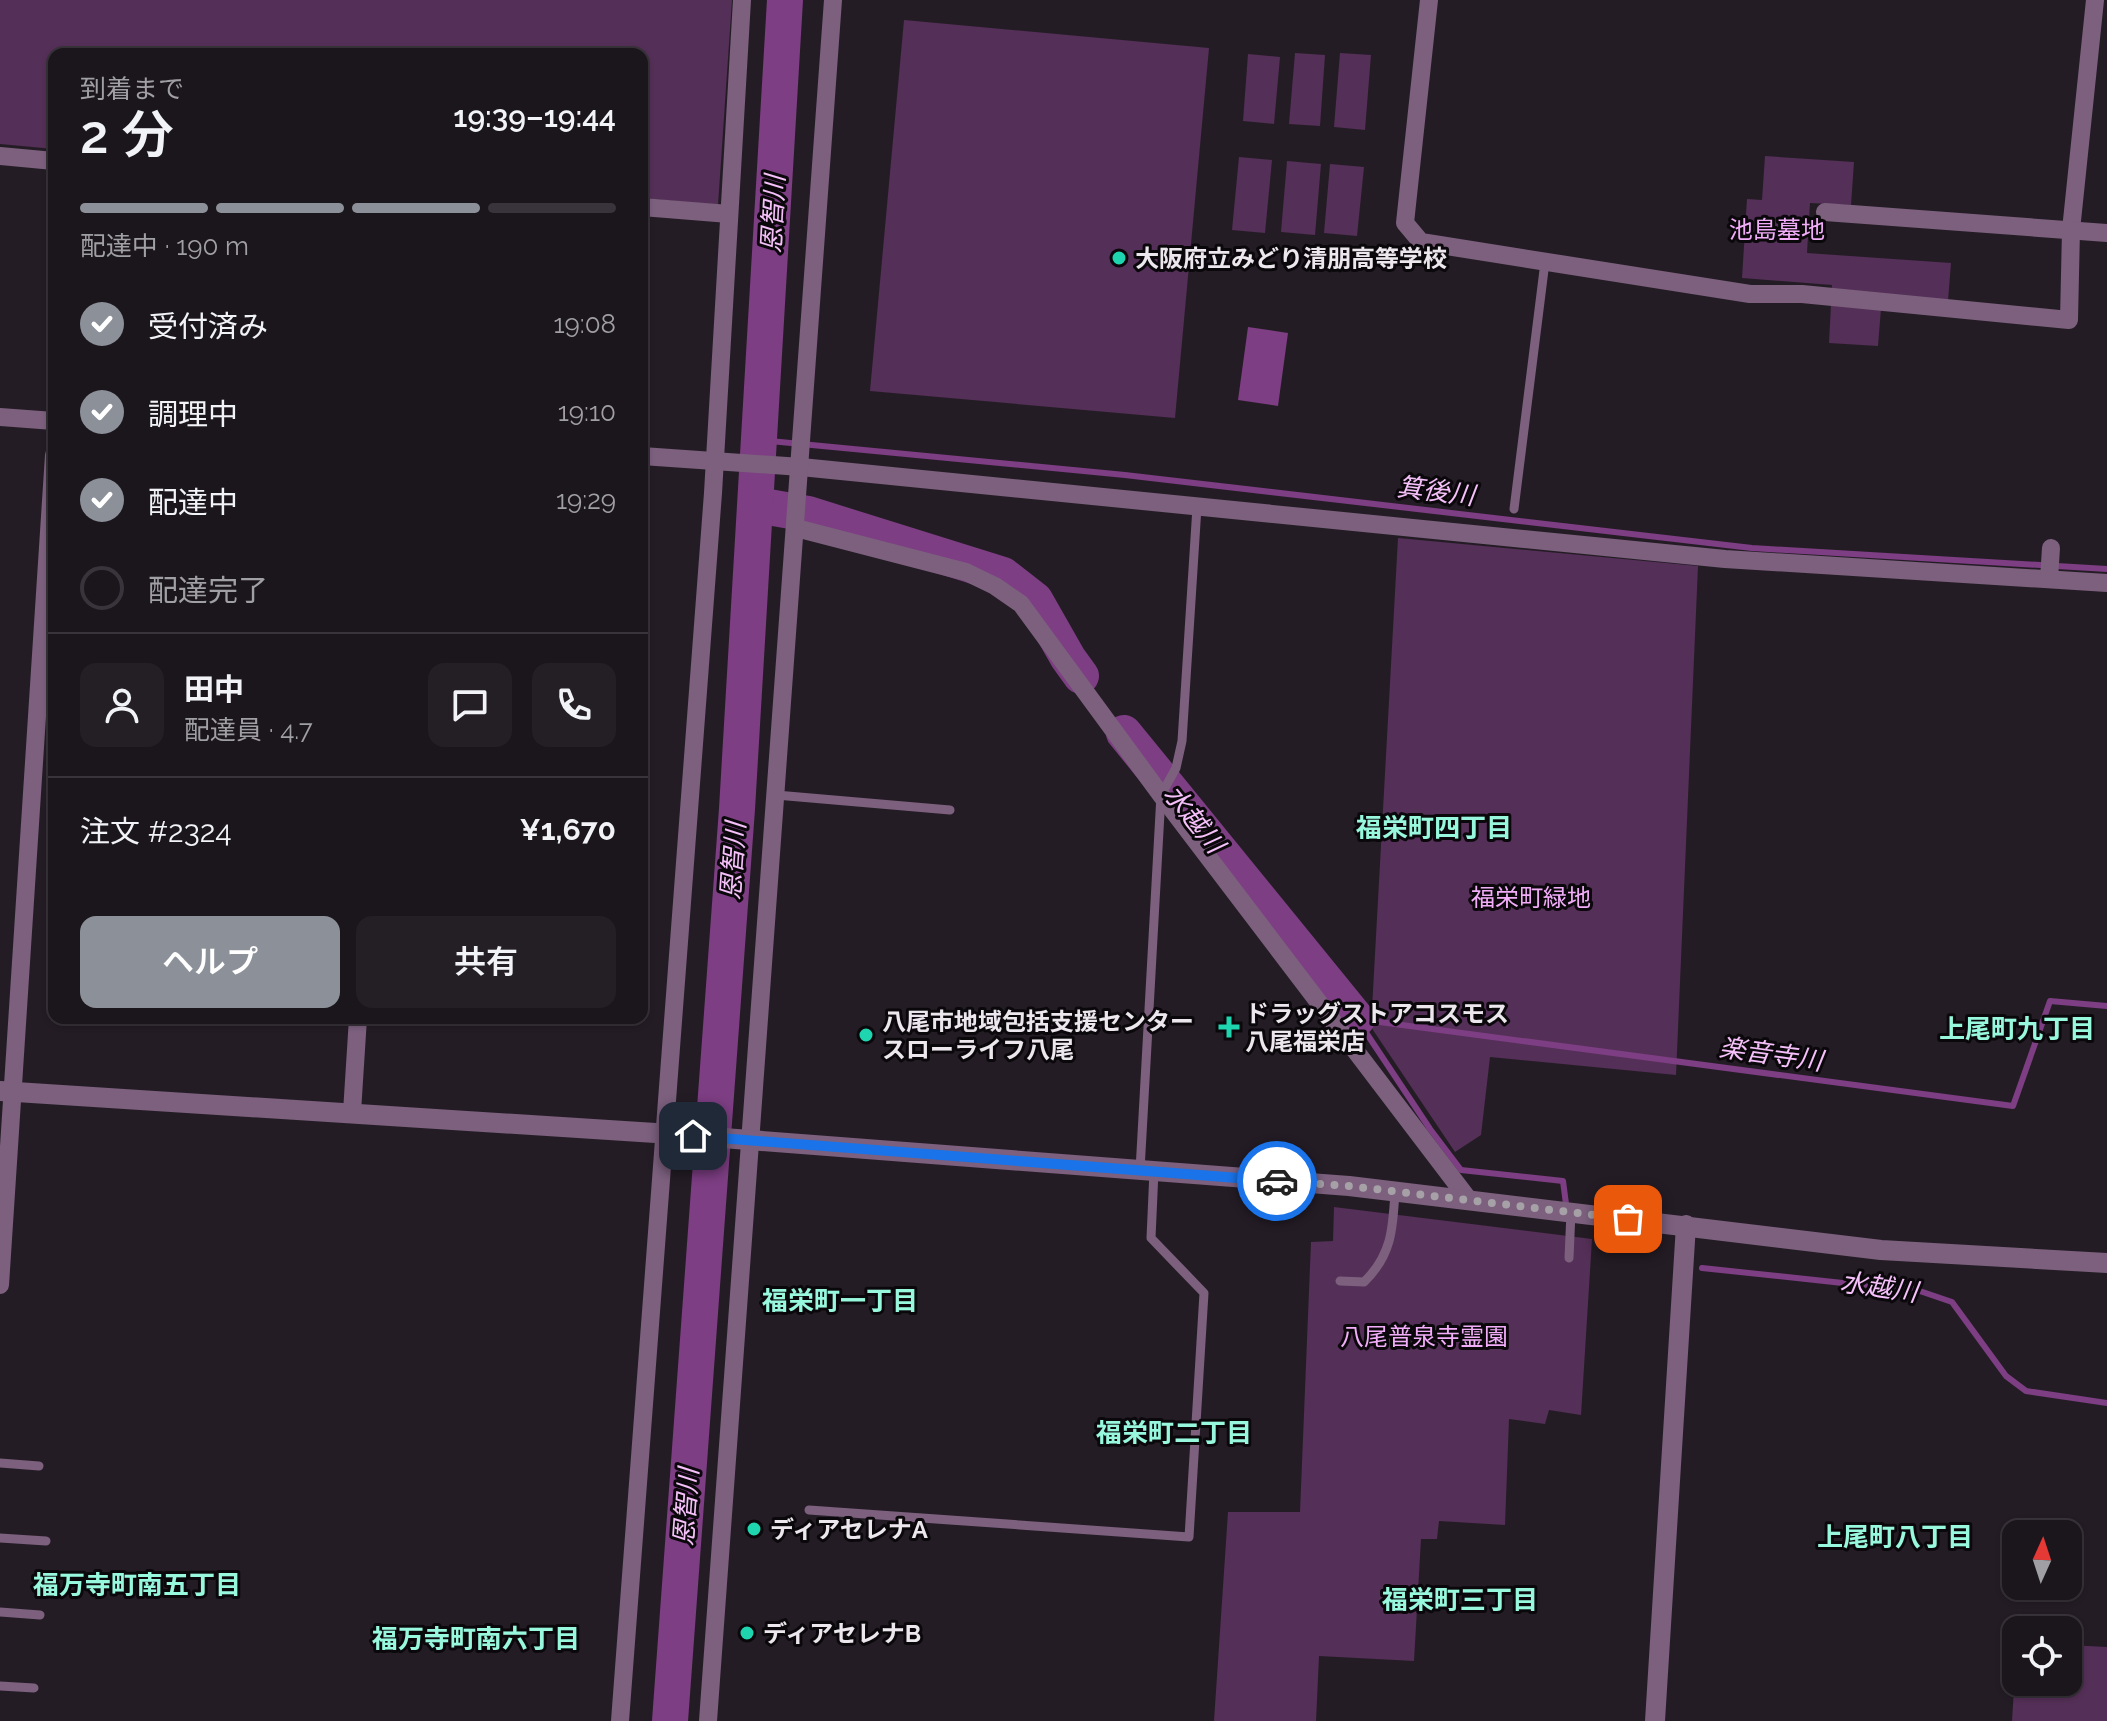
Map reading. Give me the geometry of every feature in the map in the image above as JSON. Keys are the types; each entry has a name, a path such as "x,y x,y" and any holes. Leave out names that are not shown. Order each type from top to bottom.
{"street":[{"path":"620,1721 668,1134 716,461 742,0"},
{"path":"708,1721 744,1140 776,795 798,500 794,467 803,415 833,0"},
{"path":"1429,0 1405,223 1421,242 1750,294 1802,294 2069,320 2071,230 2095,0"},
{"path":"0,156 48,160"},
{"path":"648,207 729,214"},
{"path":"1825,212 2107,233"},
{"path":"0,417 48,421"},
{"path":"648,456 794,467 1725,559 2107,583"},
{"path":"796,525 966,572 995,586 1021,604 1469,1200"},
{"path":"0,1285 6,1091 48,534"},
{"path":"2049,579 2051,548"},
{"path":"352,1112 358,1024"},
{"path":"6,1091 352,1112 1147,1170 1395,1191 1881,1250 2107,1263"},
{"path":"1655,1721 1686,1225"}],"lane":[{"path":"1514,509 1545,262"},
{"path":"809,1510 1189,1537 1204,1293 1151,1238 1147,1170 1162,792 1176,768 1182,741 1197,507"},
{"path":"776,795 950,810"},
{"path":"1340,1281 1364,1282 1378,1269 1393,1232 1395,1191"},
{"path":"1569,1258 1571,1212"},
{"path":"0,1463 39,1466"},
{"path":"0,1538 46,1541"},
{"path":"0,1612 40,1615"},
{"path":"0,1686 34,1688"}],"green space":[{"path":"0,0 732,0 718,205 648,199 648,48 48,48 48,148 0,144"},
{"path":"904,20 1209,48 1175,418 870,391"},
{"path":"1295,53 1325,55 1320,126 1289,124"},
{"path":"1340,53 1371,55 1365,130 1334,127"},
{"path":"1248,54 1280,57 1274,124 1243,121"},
{"name":"池島墓地","path":"1765,156 1854,162 1851,205 1810,203 1807,253 1951,263 1948,301 1882,296 1878,346 1829,343 1832,285 1742,278 1747,199 1762,200"},
{"path":"1239,157 1272,160 1265,233 1232,230"},
{"path":"1287,161 1321,164 1315,235 1281,232"},
{"path":"1330,164 1364,167 1357,236 1324,233"},
{"name":"福栄町緑地","path":"1398,538 1698,566 1676,1075 1490,1057 1481,1135 1455,1152 1371,1027"},
{"name":"八尾普泉寺霊園","path":"1334,1207 1592,1239 1581,1415 1549,1410 1545,1424 1509,1419 1505,1525 1439,1521 1437,1539 1421,1539 1414,1661 1319,1656 1316,1721 1214,1721 1228,1512 1300,1512 1311,1242 1333,1241"},
{"path":"2082,1646 2107,1647 2107,1721 2012,1721 2014,1696 2082,1696"}],"shaded area":[{"path":"1248,327 1288,333 1278,406 1238,400"}],"waterway":[{"name":"恩智川","path":"670,1721 737,809 785,0"},
{"name":"箕後川","path":"760,440 1125,475 1752,548 2107,569"},
{"name":"水越川","path":"757,505 808,514 1003,575 1035,600 1081,676"},
{"name":"水越川","path":"1124,733 1357,1019"},
{"name":"楽音寺川","path":"1357,1019 2013,1106 2050,1001 2107,1006"},
{"name":"水越川","path":"1357,1019 1461,1170 1563,1181 1566,1204"},
{"name":"水越川","path":"1702,1268 1908,1287 1952,1302 2006,1376 2026,1391 2107,1403"}],"way so far":[{"path":"1277,1181 1349,1186 1628,1219"}],"place":[{"name":"大阪府立みどり清朋高等学校","path":"1119,258"},
{"name":"ドラッグストアコスモス 八尾福栄店","path":"1229,1027"},
{"name":"八尾市地域包括支援センター スローライフ八尾","path":"866,1035"},
{"name":"ディアセレナA","path":"754,1529"},
{"name":"ディアセレナB","path":"747,1633"}],"district":[{"name":"福栄町四丁目","path":"1434,828"},
{"name":"上尾町九丁目","path":"2017,1029"},
{"name":"福栄町一丁目","path":"840,1301"},
{"name":"福栄町二丁目","path":"1174,1433"},
{"name":"上尾町八丁目","path":"1895,1537"},
{"name":"福万寺町南五丁目","path":"137,1585"},
{"name":"福栄町三丁目","path":"1460,1600"},
{"name":"福万寺町南六丁目","path":"476,1639"}],"route":[{"path":"693,1136 1277,1181"}]}
